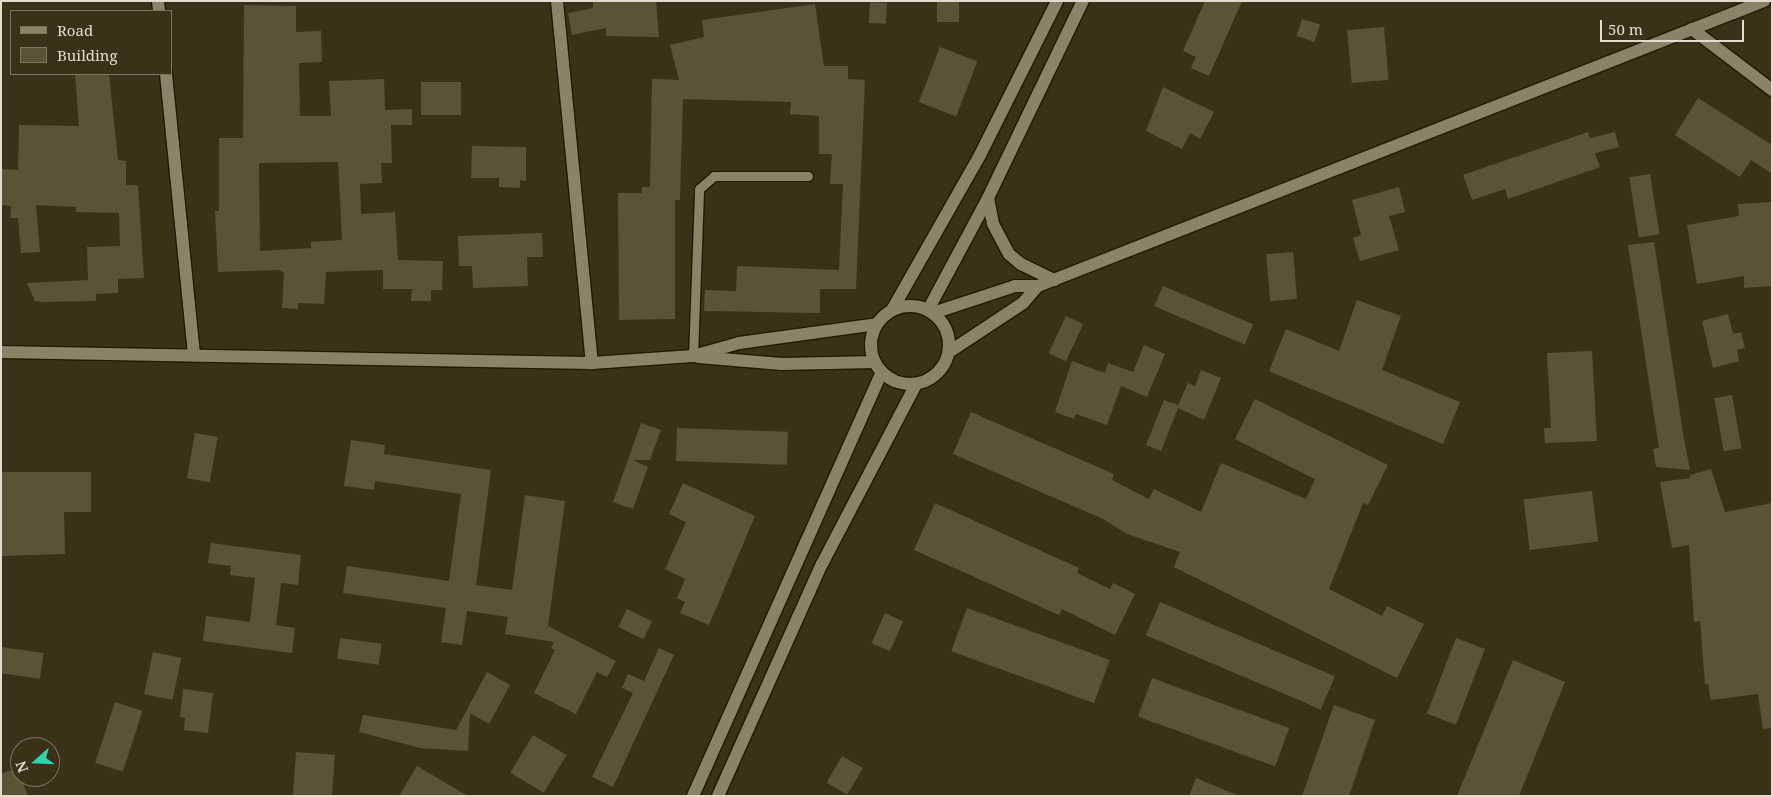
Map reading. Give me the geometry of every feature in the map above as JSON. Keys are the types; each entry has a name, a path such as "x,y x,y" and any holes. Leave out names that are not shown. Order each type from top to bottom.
{"street":[{"path":"557,1 592,363"},
{"path":"692,796 879,367 872,338 878,324 892,310 980,155 1057,1"},
{"path":"930,312 988,198 1082,1"},
{"path":"892,310 904,306 930,312 1015,286 1038,286 1764,1"},
{"path":"1692,28 1772,90"},
{"path":"166,75 194,356"},
{"path":"988,198 993,224 1009,254 1021,264 1054,280"},
{"path":"1,352 592,363 694,356 757,363 879,367 898,382 916,384 937,373 949,352 1023,303 1038,286"},
{"path":"930,312 946,330 949,352"},
{"path":"694,356 739,343 878,324"},
{"path":"718,796 822,564 916,384"}],"lane":[{"path":"694,356 699,189 714,176 808,176"}],"building":[{"path":"593,1 656,1 659,37 606,36 606,28 572,35 568,13 593,8"},
{"path":"937,1 959,1 959,22 937,22"},
{"path":"1205,1 1242,1 1209,76 1191,68 1196,57 1183,51"},
{"path":"870,2 887,3 886,24 869,23"},
{"path":"815,4 824,66 848,66 848,79 865,80 856,289 820,289 820,313 704,311 705,290 736,291 737,266 839,270 843,184 830,184 832,154 819,154 819,116 790,114 791,102 683,99 680,200 675,200 675,319 619,320 618,193 642,193 642,187 650,187 652,79 679,80 670,45 704,37 702,20"},
{"path":"244,5 296,6 296,32 321,31 322,62 299,63 300,116 331,116 329,81 384,79 385,110 412,109 412,125 391,125 392,163 381,163 382,183 360,184 361,214 395,212 398,260 443,261 442,290 431,290 431,301 411,301 412,289 383,289 383,270 326,272 324,304 298,303 298,309 282,308 284,273 279,270 218,272 215,211 219,211 219,138 243,138","holes":["338,162 342,240 311,242 311,248 260,251 259,163"]},
{"path":"1302,19 1320,25 1315,42 1296,36"},
{"path":"1384,27 1389,80 1352,83 1347,30"},
{"path":"940,47 977,61 956,116 919,102"},
{"path":"75,75 109,75 118,160 126,161 126,185 138,185 144,278 118,279 118,293 96,294 96,301 35,301 27,283 88,280 87,247 120,246 119,213 76,212 76,207 36,205 40,252 21,253 18,218 10,218 11,206 1,205 1,169 18,170 19,125 79,126"},
{"path":"421,82 461,82 461,115 421,115"},
{"path":"1163,87 1214,112 1200,139 1190,133 1182,149 1146,131"},
{"path":"1698,98 1772,145 1772,174 1751,160 1740,177 1675,135"},
{"path":"1588,132 1590,138 1615,132 1619,147 1595,153 1600,167 1508,199 1505,189 1472,200 1463,175"},
{"path":"472,146 526,147 526,181 520,180 520,188 499,187 499,178 471,178"},
{"path":"1650,174 1660,234 1639,238 1629,177"},
{"path":"1399,187 1405,212 1389,216 1399,250 1360,261 1353,238 1361,235 1352,200"},
{"path":"1772,202 1772,286 1744,288 1744,276 1697,284 1687,225 1739,216 1738,204"},
{"path":"542,233 543,257 527,257 528,286 473,288 472,266 459,266 458,236"},
{"path":"1654,242 1690,470 1656,467 1653,449 1659,448 1628,245"},
{"path":"1293,252 1297,299 1270,301 1266,254"},
{"path":"1163,286 1253,324 1245,345 1154,306"},
{"path":"1357,300 1401,316 1382,370 1460,402 1443,444 1269,371 1286,329 1339,351"},
{"path":"1728,314 1733,334 1741,332 1745,348 1737,350 1739,361 1713,368 1702,321"},
{"path":"1066,316 1083,324 1066,361 1049,353"},
{"path":"1144,345 1165,354 1147,397 1121,386 1107,425 1076,414 1074,419 1055,412 1072,361 1105,373 1108,363 1133,372"},
{"path":"1592,351 1597,441 1545,443 1544,428 1551,428 1547,353"},
{"path":"1201,370 1221,378 1204,420 1178,408 1161,451 1146,445 1164,400 1178,405 1188,383 1195,386"},
{"path":"1732,395 1741,448 1724,451 1714,398"},
{"path":"1255,399 1388,465 1368,505 1363,503 1329,589 1382,616 1387,606 1424,624 1397,678 1174,567 1180,552 1127,534 1103,519 953,454 971,412 1114,474 1112,480 1149,499 1154,489 1201,512 1221,463 1306,499 1315,479 1235,439"},
{"path":"641,423 661,430 650,460 633,460 648,467 633,509 613,502"},
{"path":"677,428 788,432 787,465 676,461"},
{"path":"195,433 218,437 210,482 187,478"},
{"path":"351,440 385,445 384,454 491,470 476,585 512,590 525,495 565,501 548,626 616,661 607,677 597,672 576,714 534,693 555,650 551,648 554,642 505,634 508,617 467,611 462,645 441,642 446,608 343,593 347,566 449,581 461,494 375,481 374,490 344,486"},
{"path":"1711,469 1725,512 1772,503 1772,728 1763,729 1758,694 1711,700 1708,684 1705,684 1700,621 1694,622 1689,545 1672,548 1660,482 1690,478 1690,475"},
{"path":"1,472 91,472 91,512 64,512 65,554 1,556"},
{"path":"683,483 755,516 709,625 680,613 685,602 677,598 685,579 665,569 686,522 669,514"},
{"path":"1592,491 1598,542 1530,550 1524,499"},
{"path":"935,503 1079,568 1077,573 1110,589 1113,583 1135,594 1115,635 1062,609 1059,615 914,550"},
{"path":"211,543 301,555 298,585 281,583 276,625 295,628 292,653 203,641 206,616 250,622 255,578 230,575 231,566 208,563"},
{"path":"1160,602 1335,676 1321,709 1146,635"},
{"path":"967,608 1110,660 1094,703 951,651"},
{"path":"627,609 652,621 643,639 618,627"},
{"path":"885,613 903,621 890,651 872,643"},
{"path":"340,638 382,644 379,665 337,659"},
{"path":"1456,638 1485,649 1456,725 1427,714"},
{"path":"1,647 44,653 40,679 1,673"},
{"path":"659,648 674,655 613,787 592,777 633,693 622,688 628,674 644,681"},
{"path":"153,652 181,658 172,700 144,694"},
{"path":"1513,660 1565,682 1519,796 1457,796"},
{"path":"487,672 510,685 489,724 470,713 468,751 420,748 359,732 363,715 456,730"},
{"path":"1152,678 1289,728 1275,766 1138,717"},
{"path":"183,689 213,693 208,733 184,730 185,718 180,717"},
{"path":"115,702 143,711 123,772 95,763"},
{"path":"1334,705 1375,720 1349,796 1302,796"},
{"path":"533,735 566,755 544,793 510,773"},
{"path":"296,752 335,755 332,796 293,796"},
{"path":"842,756 863,768 847,795 826,783"},
{"path":"417,766 468,796 399,796"},
{"path":"10,771 10,787 24,787 28,796 1,796 1,774"},
{"path":"1196,778 1237,795 1237,796 1189,796"}]}
